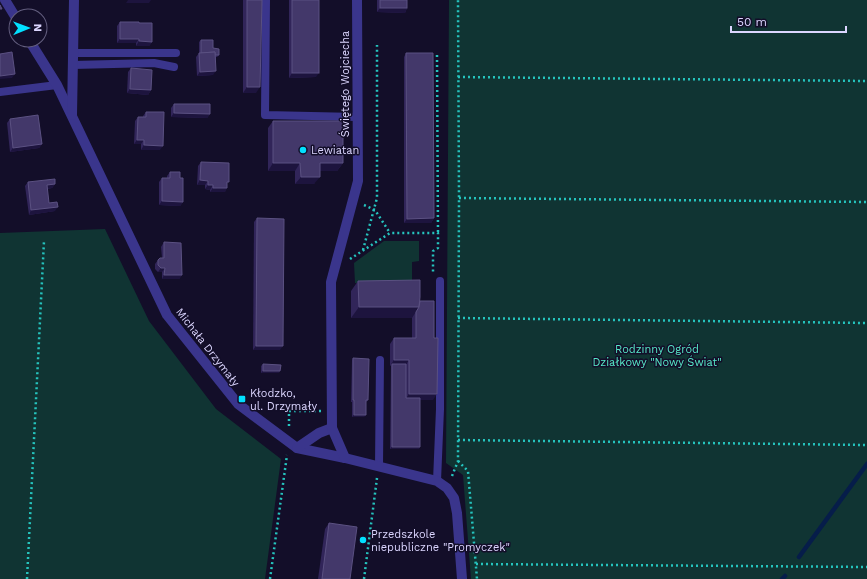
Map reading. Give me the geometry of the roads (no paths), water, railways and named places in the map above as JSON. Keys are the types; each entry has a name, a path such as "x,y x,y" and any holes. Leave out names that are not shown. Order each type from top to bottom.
{"street":[{"name":"Michała Drzymały","path":"74,0 72,117 166,315 238,404 297,448 379,466 437,481 447,488 454,498 457,513 462,579"},
{"name":"Świętego Wojciecha","path":"345,458 332,428 332,282 358,181 357,0"},
{"path":"34,48 57,85 72,117"},
{"path":"297,448 319,433 332,428"}],"lane":[{"path":"266,0 265,115 358,117"},
{"path":"73,53 176,54"},
{"path":"73,65 154,63 174,66"},
{"path":"0,92 57,85"},
{"path":"437,481 440,409 440,281"},
{"path":"379,466 380,360"}],"waterway":[{"path":"799,557 867,464"},
{"path":"782,579 785,576"}],"place":[{"name":"Lewiatan","path":"303,150"},
{"name":"Kłodzko, ul. Drzymały","path":"242,399"},
{"name":"Przedszkole niepubliczne \"Promyczek\"","path":"363,540"}],"park label":[{"name":"Rodzinny Ogród Działkowy \"Nowy Świat\"","path":"657,355"}]}
